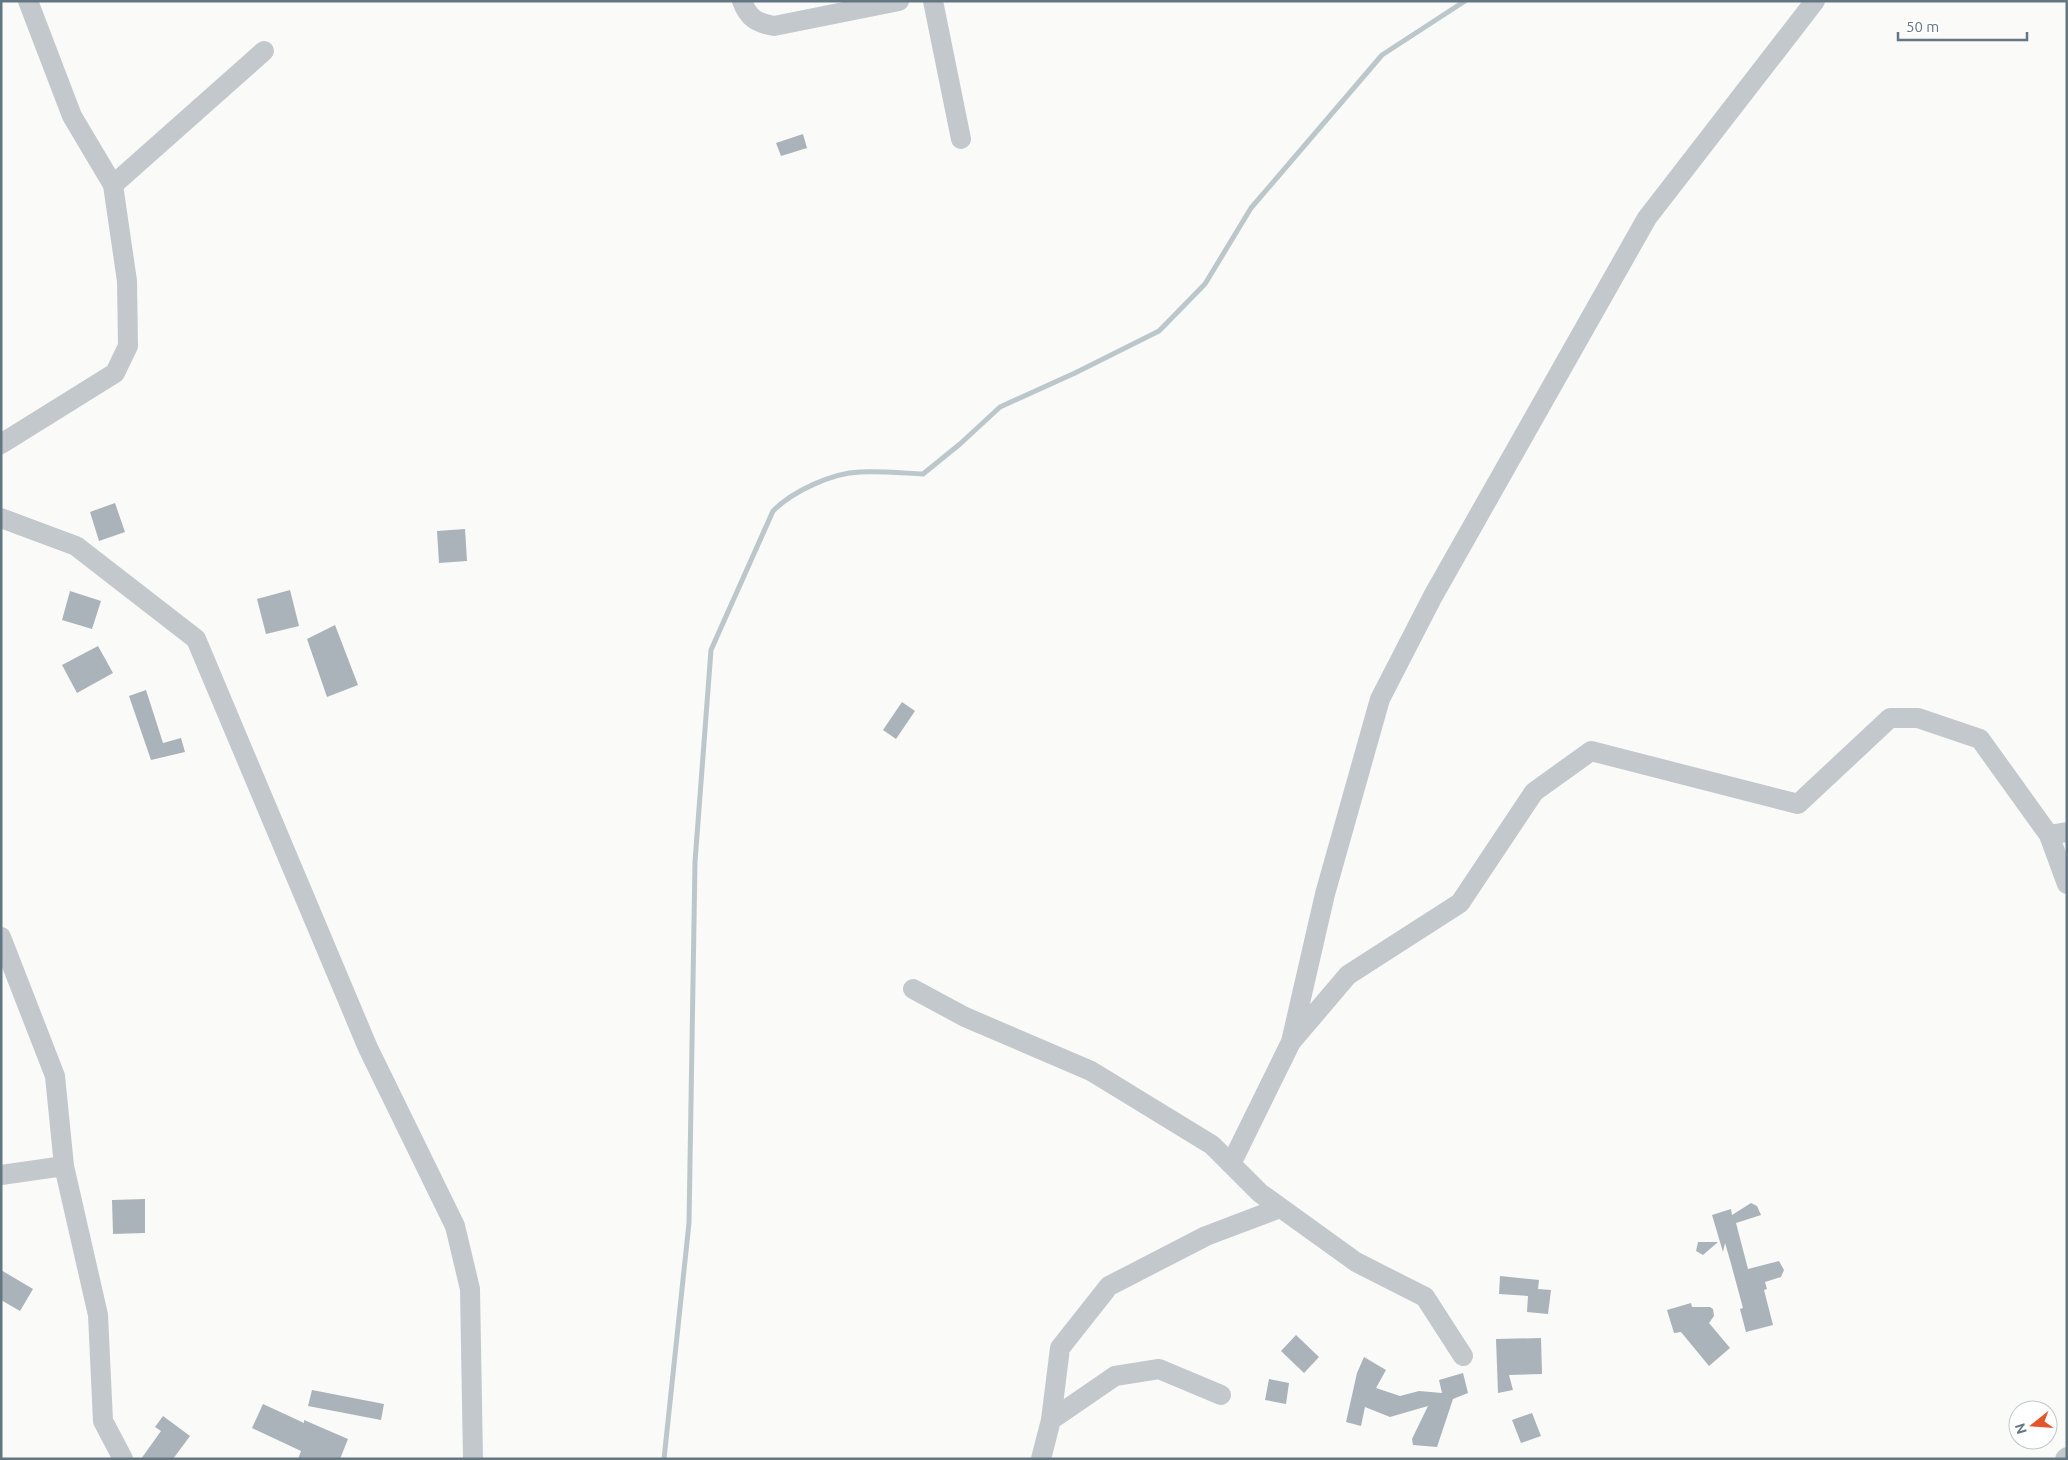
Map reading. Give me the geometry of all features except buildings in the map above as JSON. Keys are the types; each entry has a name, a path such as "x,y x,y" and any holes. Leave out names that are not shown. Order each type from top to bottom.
{"street":[{"path":"1,444 115,373 128,346 127,281 113,185 72,116 28,1"},
{"path":"742,1 747,13 759,23 774,26 899,1"},
{"path":"933,1 961,140"},
{"path":"1231,1164 1291,1042 1325,894 1380,699 1433,596 1647,218 1815,1"},
{"path":"113,185 264,51"},
{"path":"1,518 76,546 196,639 368,1048 455,1226 470,1289 474,1459"},
{"path":"1291,1042 1348,975 1460,903 1534,792 1591,751 1798,804 1890,718 1918,718 1980,739 2058,833 2067,884"},
{"path":"1,937 7,966 55,1076 64,1166 98,1315 104,1421 123,1459"},
{"path":"913,989 965,1017 1091,1072 1212,1145 1260,1193 1280,1208 1356,1262 1424,1297 1463,1356"},
{"path":"1,1175 64,1166"},
{"path":"1042,1459 1051,1420 1060,1348 1109,1286 1206,1236 1280,1208"},
{"path":"1051,1420 1115,1376 1159,1369 1221,1394"}],"waterway":[{"path":"664,1459 689,1223 695,862 711,650 773,511 802,490 825,480 849,473 891,472 923,474 960,444 1000,407 1075,373 1159,331 1205,284 1251,208 1382,55 1465,1"}]}
